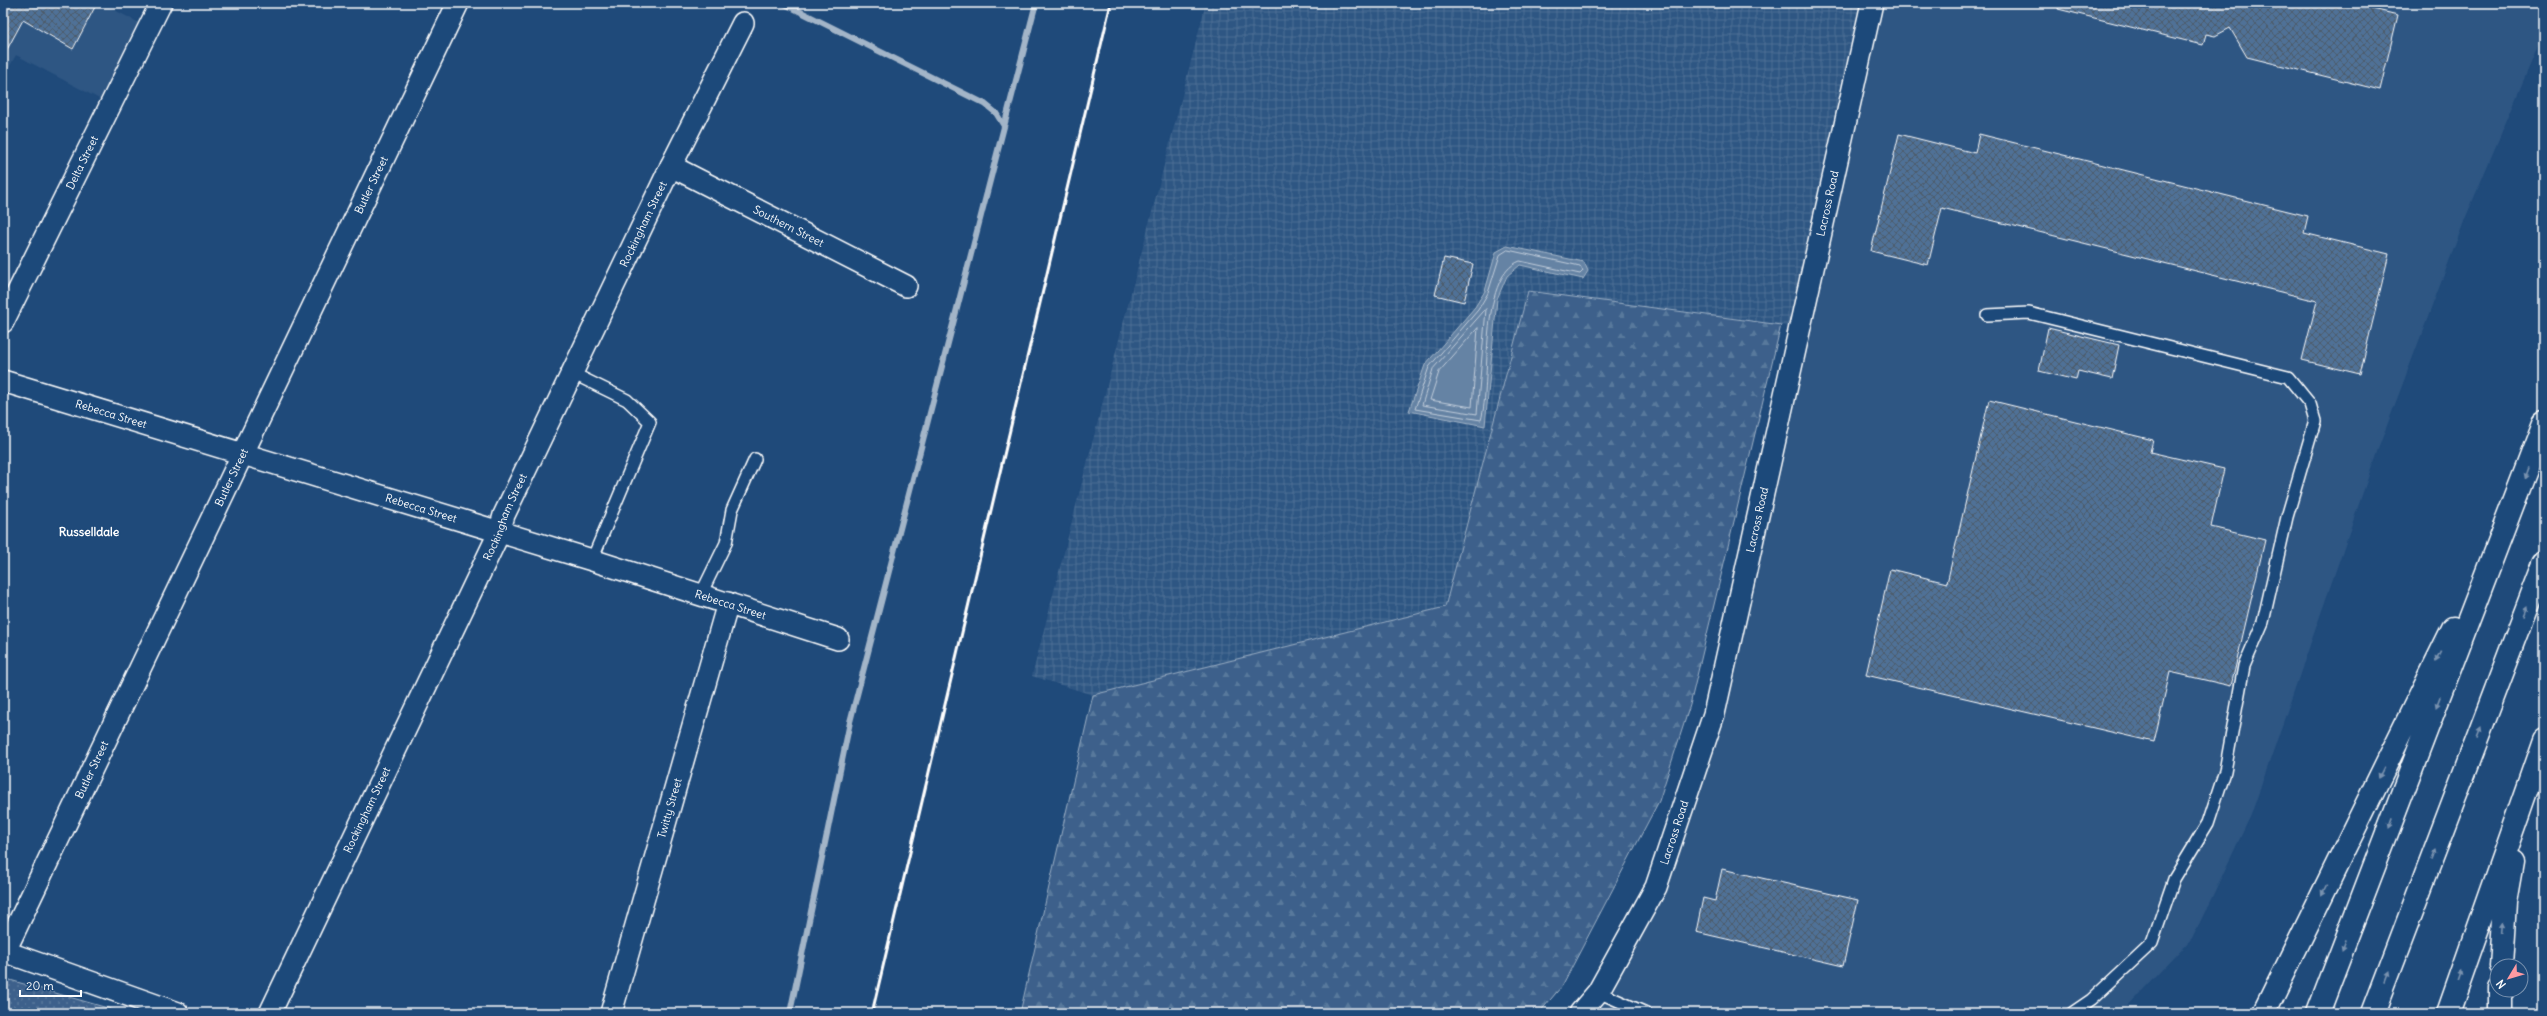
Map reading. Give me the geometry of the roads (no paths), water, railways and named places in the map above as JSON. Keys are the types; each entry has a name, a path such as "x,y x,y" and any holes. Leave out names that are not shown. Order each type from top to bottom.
{"highway":[{"path":"2318,1013 2544,424"},
{"path":"2264,1013 2517,496"},
{"path":"2373,1013 2544,563"},
{"path":"2448,1013 2544,740"},
{"path":"2502,958 2505,902 2523,799"},
{"path":"2500,998 2500,1013"}],"street":[{"name":"Delta Street","path":"3,322 161,3"},
{"name":"Butler Street","path":"4,951 245,454 458,3"},
{"name":"Lacross Road","path":"1580,1013 1598,992 1656,887 1714,714 1872,3"},
{"name":"Rockingham Street","path":"270,1013 499,533 504,515 671,166 743,23"},
{"name":"Southern Street","path":"671,166 906,286"},
{"name":"Rebecca Street","path":"3,382 592,560 838,639"},
{"name":"Twitty Street","path":"611,1013 728,603"},
{"path":"4,951 178,1013"}],"lane":[{"path":"1987,315 2029,313 2288,377 2310,404 2315,421 2287,517 2263,622 2244,666 2225,771 2208,823 2174,879 2152,943 2091,1000 2072,1013"},
{"path":"572,373 627,400 650,422 592,560"},
{"path":"701,594 726,543 732,510 754,459"},
{"path":"1598,992 1646,1013"}],"water":[{"path":"1507,246 1584,262 1588,271 1583,279 1520,265 1507,276 1497,299 1485,426 1409,411 1425,365 1475,307 1485,291 1496,252"}],"waterway":[{"path":"783,3 985,104 996,113 1004,126"},
{"path":"790,1013 850,722 1036,3"}],"railway":[{"path":"872,1013 1111,3"}],"district":[{"name":"Russelldale","path":"89,531"}]}
